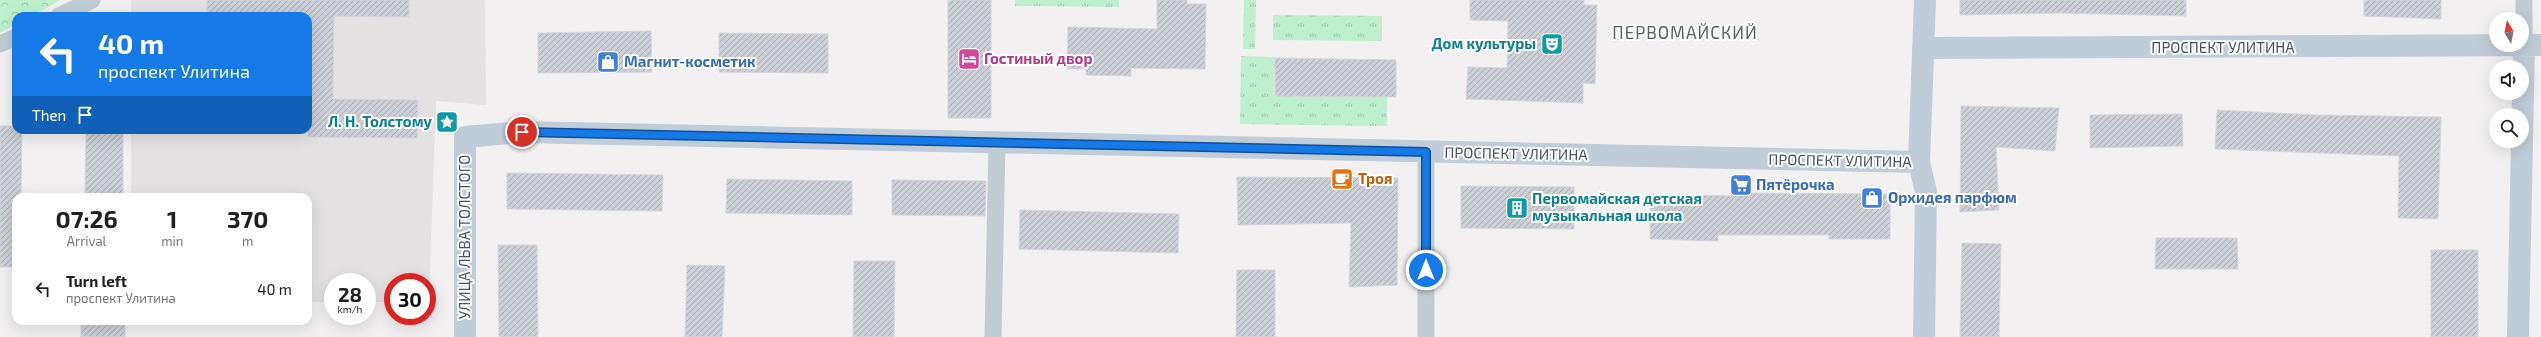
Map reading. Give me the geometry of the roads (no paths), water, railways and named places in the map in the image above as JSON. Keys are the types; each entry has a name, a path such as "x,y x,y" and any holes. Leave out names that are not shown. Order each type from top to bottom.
{"street":[{"path":"67,12 92,0"},
{"path":"1924,337 1926,192 1919,162 1925,0"},
{"path":"2524,0 2532,46 2525,108"},
{"path":"0,44 12,38"},
{"name":"ПРОСПЕКТ УЛИТИНА","path":"1923,48 2532,46"},
{"name":"ПРОСПЕКТ УЛИТИНА","path":"465,137 522,132 1919,162"},
{"name":"УЛИЦА ЛЬВА ТОЛСТОГО","path":"465,137 465,337"},
{"path":"993,337 997,142"},
{"path":"2518,337 2522,148"},
{"path":"1426,152 1426,337"}],"place":[{"name":"Дом культуры","path":"1552,44"},
{"name":"Гостиный двор","path":"969,59"},
{"name":"Магнит-косметик","path":"608,62"},
{"name":"Л. Н. Толстому","path":"447,122"},
{"name":"Троя","path":"1342,179"},
{"name":"Пятёрочка","path":"1741,185"},
{"name":"Орхидея парфюм","path":"1872,198"},
{"name":"Первомайская детская музыкальная школа","path":"1517,208"}],"district":[{"name":"ПЕРВОМАЙСКИЙ","path":"1685,33"}]}
